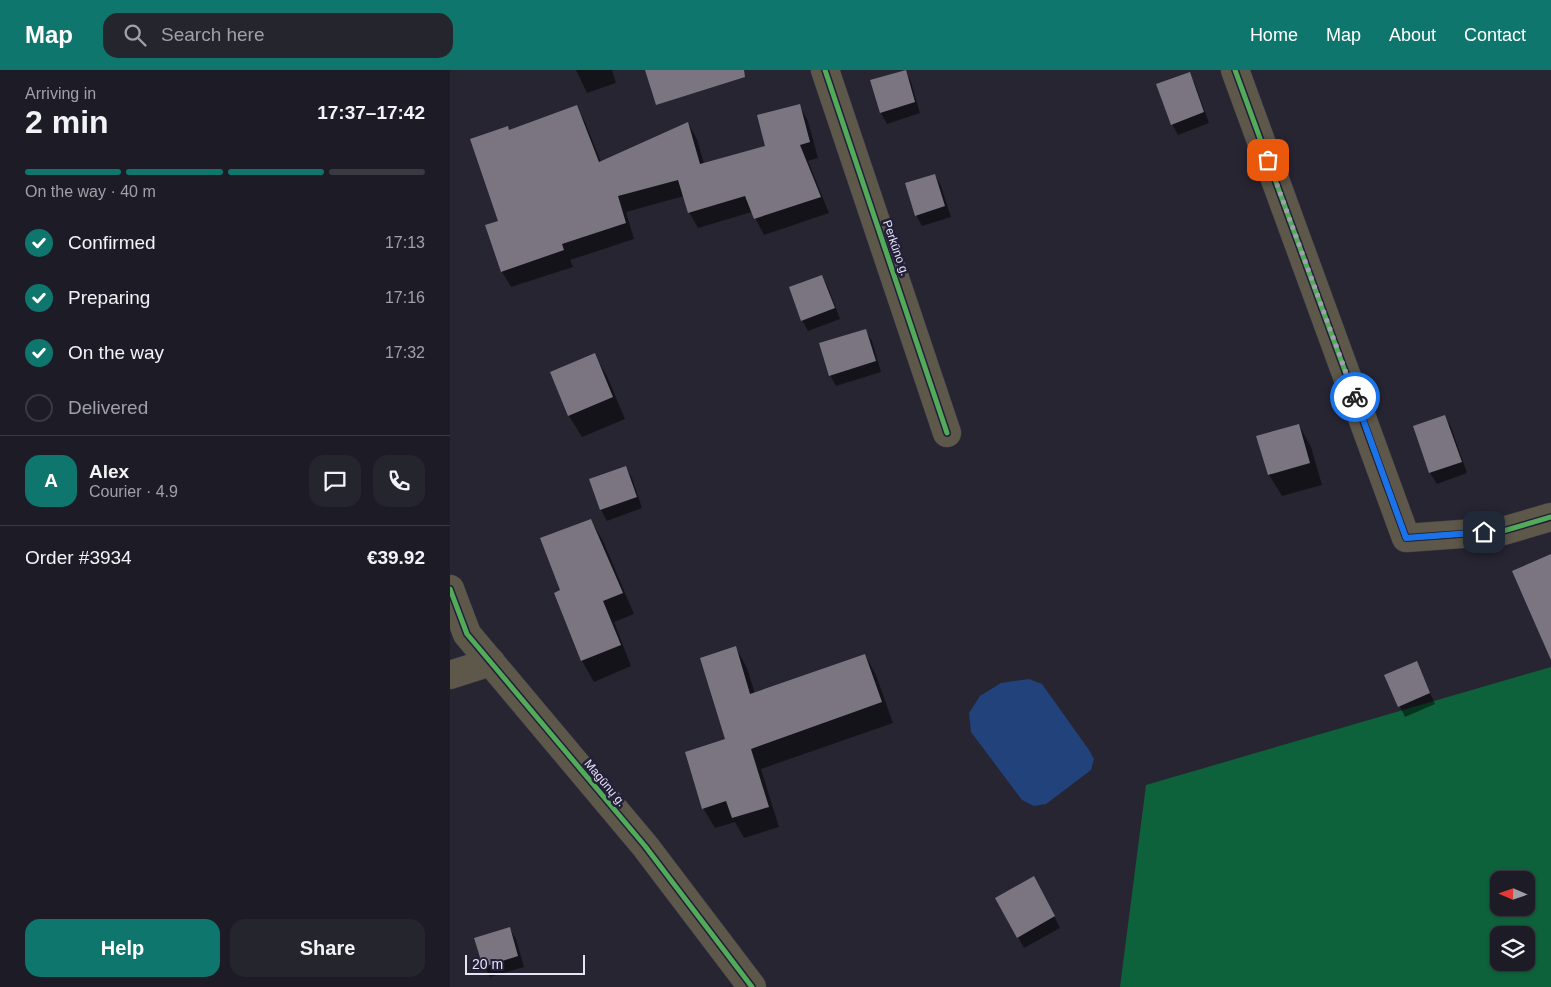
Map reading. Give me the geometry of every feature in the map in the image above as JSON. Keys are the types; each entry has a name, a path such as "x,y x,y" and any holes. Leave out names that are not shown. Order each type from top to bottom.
{"street":[{"name":"Perkūno g.","path":"825,70 947,433"},
{"path":"1235,70 1406,538 1503,531 1551,517"},
{"name":"Magūnų g.","path":"450,589 467,634 645,846 752,987"},
{"path":"450,675 491,662"}],"green space":[{"path":"1551,667 1551,987 1120,987 1146,785"}],"water":[{"path":"1029,679 1042,684 1094,759 1091,770 1046,804 1034,806 1022,800 971,732 969,713 980,696 1001,683"}],"building":[{"path":"645,70 744,70 745,77 656,105"},
{"path":"906,70 915,102 880,113 870,80"},
{"path":"1190,72 1204,112 1171,125 1156,84"},
{"path":"800,104 810,142 800,145 821,197 754,219 745,196 688,213 678,180 618,196 626,223 562,244 564,250 501,272 485,225 498,221 470,139 508,126 509,130 577,105 599,162 688,122 700,164 765,146 757,115"},
{"path":"935,174 945,206 915,216 905,183"},
{"path":"822,275 835,308 801,321 789,287"},
{"path":"866,329 876,361 829,376 819,343"},
{"path":"595,353 613,397 568,416 550,372"},
{"path":"1445,415 1462,462 1429,473 1413,426"},
{"path":"1299,424 1310,463 1268,475 1256,436"},
{"path":"626,466 637,497 600,510 589,479"},
{"path":"591,519 623,593 603,601 621,645 581,661 554,593 560,590 540,538"},
{"path":"1551,554 1551,660 1512,571"},
{"path":"736,646 750,694 865,654 882,702 751,749 769,807 732,818 726,801 702,809 685,752 725,739 700,658"},
{"path":"1417,661 1430,693 1398,707 1384,675"},
{"path":"1034,876 1055,916 1017,938 995,898"},
{"path":"510,927 518,956 483,967 474,938"}],"cycle path":[{"path":"825,70 947,433"},
{"path":"1235,70 1406,538 1503,531 1551,517"},
{"path":"450,589 467,634 645,846 752,987"}],"way so far":[{"path":"1268,160 1355,397"}],"route":[{"path":"1355,397 1406,538 1484,532"}]}
